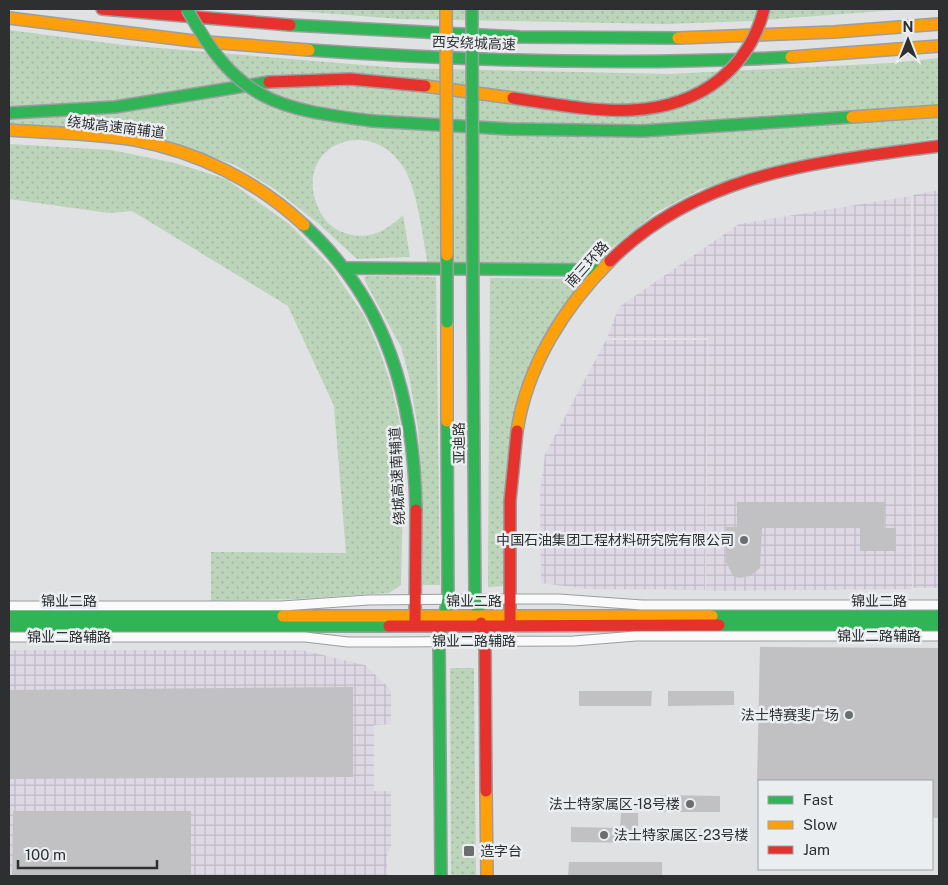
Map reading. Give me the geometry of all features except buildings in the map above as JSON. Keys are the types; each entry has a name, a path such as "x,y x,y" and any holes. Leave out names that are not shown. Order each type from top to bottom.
{"main road":[{"name":"西安绕城高速","path":"102,9 256,24 432,34 589,39 796,33 939,24"},
{"path":"187,9 210,50 224,68 238,80 269,100 320,115 373,121 509,129 642,131 939,111"},
{"name":"亚迪路","path":"441,876 440,642 448,599 446,9"},
{"name":"亚迪路","path":"472,9 475,599 485,641 487,876"},
{"path":"9,113 70,111 130,105 293,79 335,78 367,80 621,111 645,111 685,101 713,86 736,64 752,42 764,9"},
{"name":"西安绕城高速","path":"9,18 254,46 508,60 667,61 798,56 939,46"},
{"name":"绕城高速南辅道","path":"9,130 150,143 213,164 245,180 302,220 328,245 347,268 367,299 385,335 399,372 406,401 414,468 415,620"},
{"name":"南三环路","path":"510,621 509,500 523,408 537,368 558,324 598,270 621,248 648,229 695,200 725,187 763,175 808,166 939,146"},
{"path":"347,268 598,270"},
{"name":"锦业二路","path":"9,616 939,625"},
{"name":"锦业二路","path":"510,621 939,616"},
{"name":"锦业二路","path":"9,626 415,620"}],"street":[{"path":"9,606 282,606 415,599 559,599 642,605 939,605"},
{"name":"锦业二路辅路","path":"9,637 305,637 348,642 440,642 574,641 636,636 939,636"}],"shaded area":[{"path":"939,190 939,588 913,588 913,195"},
{"path":"911,196 912,589 706,591 708,338 607,338 619,307 739,224"},
{"path":"606,340 707,340 705,590 588,589 541,583 540,492 545,454"},
{"path":"9,650 302,650 365,665 391,690 391,724 374,725 374,791 391,791 391,846 387,856 387,876 9,876"}],"green space":[{"path":"271,9 909,9 750,21 666,24 400,19"},
{"path":"9,30 123,45 399,68 669,74 892,63 939,58 939,138 829,156 701,189 657,212 613,247 596,265 428,266 417,203 405,170 391,153 374,143 357,140 340,143 326,152 316,166 313,184 317,205 322,214 335,229 362,236 384,230 403,215 410,257 357,259 319,224 276,190 235,165 160,139 104,130 9,123"},
{"path":"9,144 111,150 175,163 226,179 289,224 331,267 365,317 380,352 391,385 404,441 401,585 389,593 296,599 211,601 211,552 346,553 334,406 288,306 132,211 109,213 9,199"},
{"path":"364,277 436,277 440,585 423,585 422,488 418,428 409,376 401,347 366,283"},
{"path":"490,278 584,279 522,389 503,586 488,587"},
{"path":"450,668 474,668 476,876 451,876"}],"traffic: fast":[{"path":"187,9 205,39 223,63 242,81 262,95 309,111 373,121"},
{"path":"472,9 473,321"},
{"path":"290,25 520,37 678,38"},
{"path":"309,50 429,57 610,62 791,57"},
{"path":"9,113 115,107 269,82"},
{"path":"373,121 509,129 642,131 852,117"},
{"path":"304,225 333,255 357,287 376,320 391,355 402,392 409,430 414,469 416,510"},
{"path":"447,255 447,322"},
{"path":"347,268 598,270"},
{"path":"473,321 475,599 481,623"},
{"path":"441,876 439,642 448,599 447,421"},
{"path":"9,616 283,616"},
{"path":"712,616 939,616"},
{"path":"719,625 939,625"},
{"path":"9,626 389,626"}],"traffic: slow":[{"path":"446,9 447,255"},
{"path":"9,18 194,41 309,50"},
{"path":"678,38 834,32 939,24"},
{"path":"791,57 939,46"},
{"path":"425,86 513,98"},
{"path":"852,117 939,111"},
{"path":"9,130 120,138 158,145 181,152 226,170 267,195 304,225"},
{"path":"517,431 529,383 550,339 577,298 610,261"},
{"path":"447,322 447,421"},
{"path":"283,616 712,616"},
{"path":"486,791 487,876"}],"traffic: jam":[{"path":"102,9 290,25"},
{"path":"513,98 593,109 647,109 672,104 697,94 728,72 748,48 764,9"},
{"path":"269,82 350,79 425,86"},
{"path":"610,261 645,231 683,207 722,189 806,166 939,146"},
{"path":"510,626 510,501 517,431"},
{"path":"415,622 416,510"},
{"path":"481,623 485,641 486,791"},
{"path":"389,626 719,625"}],"place":[{"name":"中国石油集团工程材料研究院有限公司","path":"744,540"},
{"name":"法士特赛斐广场","path":"849,715"},
{"name":"法士特家属区-18号楼","path":"690,804"},
{"name":"法士特家属区-23号楼","path":"604,835"},
{"name":"造字台","path":"469,851"}]}
